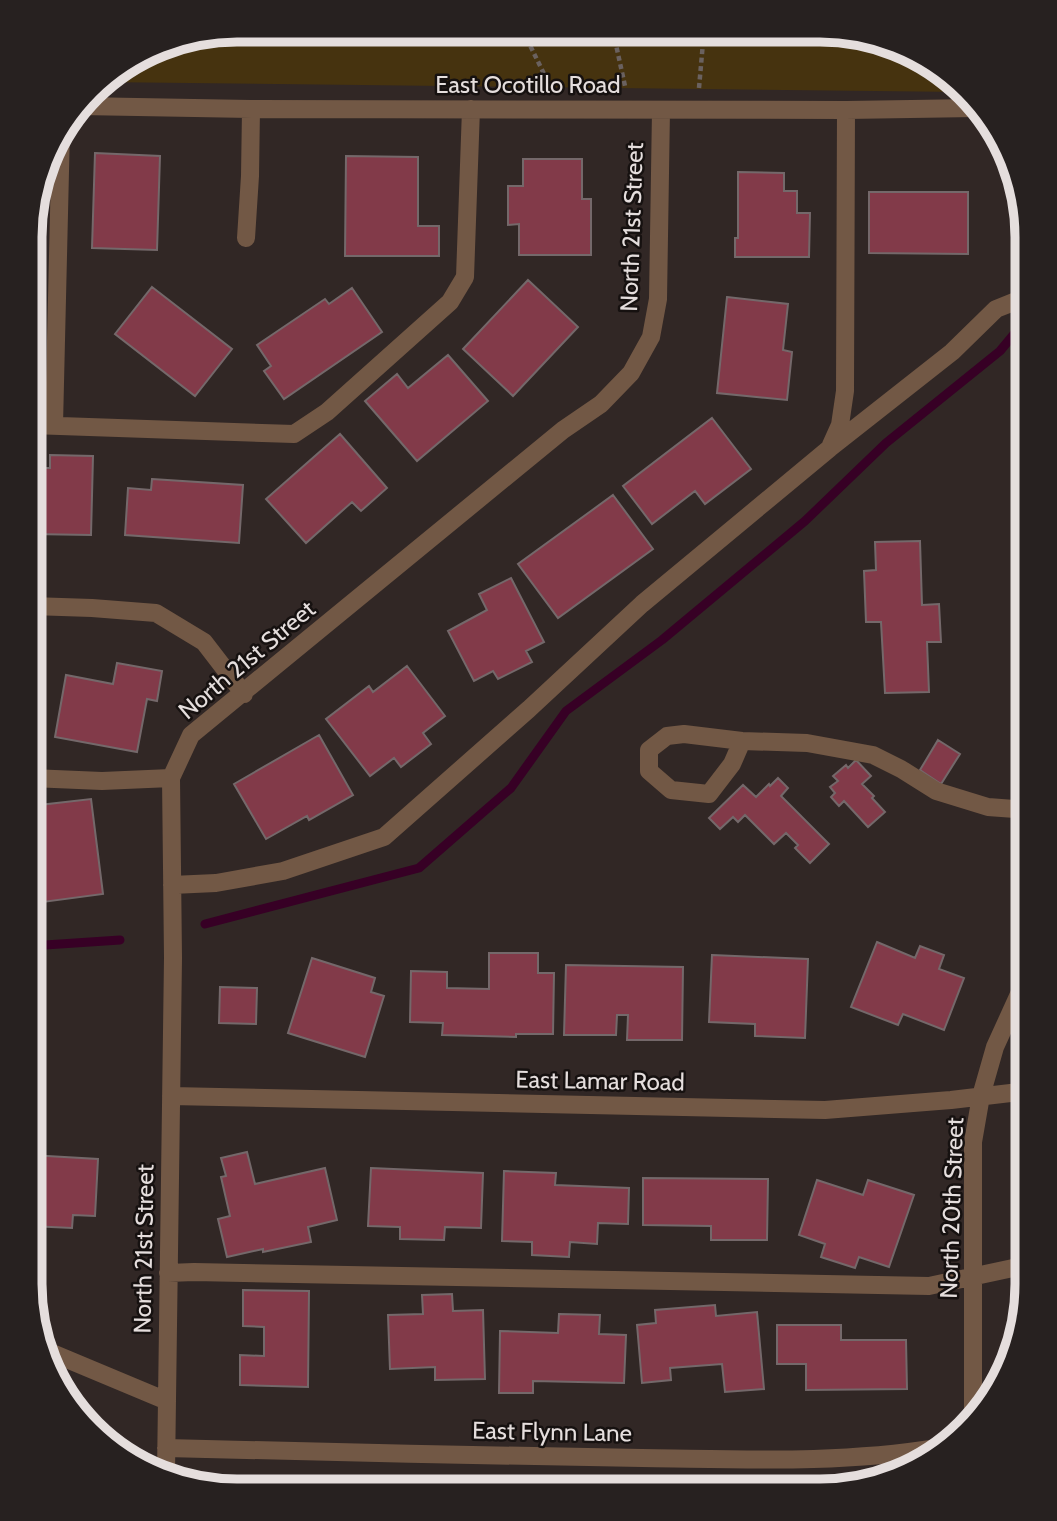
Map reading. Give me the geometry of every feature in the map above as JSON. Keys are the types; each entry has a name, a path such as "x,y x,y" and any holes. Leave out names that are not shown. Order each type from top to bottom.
{"street":[{"name":"East Ocotillo Road","path":"92,106 661,110 966,108"},
{"path":"246,238 251,109"},
{"path":"42,425 294,434 327,412 450,302 465,277 471,109"},
{"name":"North 21st Street","path":"166,1465 173,958 171,778 191,735 563,430 601,404 631,373 651,337 658,299 661,110"},
{"path":"830,448 840,425 845,391 846,110"},
{"path":"54,425 60,155"},
{"path":"172,885 216,883 283,871 384,837 529,709 642,604 830,448 953,352 996,309 1015,296"},
{"path":"42,606 156,613 204,642 244,694"},
{"path":"742,741 732,764 709,794 671,790 649,771 649,750 667,736 684,734 742,741 807,743 873,755 901,768 936,791 988,807 1015,809"},
{"path":"42,778 171,778"},
{"name":"North 20th Street","path":"973,1405 973,1142 981,1096 995,1047 1015,1003"},
{"name":"East Lamar Road","path":"171,1096 825,1110 1015,1092"},
{"path":"168,1273 929,1286 1015,1268"},
{"path":"55,1354 167,1401"},
{"name":"East Flynn Lane","path":"166,1447 805,1460 920,1451"}],"path":[{"path":"528,42 549,85"},
{"path":"615,42 625,86"},
{"path":"699,88 703,42"}],"shaded area":[{"path":"224,42 820,42 871,49 895,57 918,68 950,92 118,82 139,68 174,52"}],"building":[{"path":"95,153 160,156 157,250 92,248"},
{"path":"346,156 418,157 418,226 439,226 439,256 345,256"},
{"path":"523,159 582,159 582,199 591,199 591,255 519,255 519,224 508,225 508,186 523,186"},
{"path":"738,172 784,173 784,191 797,191 797,213 810,213 809,257 735,257 735,238 738,238"},
{"path":"869,192 968,192 968,254 869,253"},
{"path":"528,280 578,327 513,396 463,349"},
{"path":"152,287 232,349 195,396 115,334"},
{"path":"352,288 382,332 284,399 264,371 271,366 257,345 325,299 329,304"},
{"path":"727,297 788,304 783,350 792,352 787,400 717,393"},
{"path":"448,355 488,401 417,461 365,401 397,374 408,388"},
{"path":"712,418 751,469 705,504 695,491 652,524 623,486"},
{"path":"340,434 387,488 361,511 352,502 306,543 266,499"},
{"path":"50,455 93,456 91,535 42,534 42,468 50,468"},
{"path":"152,479 243,485 239,543 125,535 128,488 151,490"},
{"path":"613,495 653,549 558,618 518,564"},
{"path":"920,541 922,605 939,604 941,642 927,642 929,692 885,693 881,622 866,622 864,571 876,570 875,542"},
{"path":"511,578 544,642 526,651 532,662 498,679 493,671 474,681 448,631 487,610 479,594"},
{"path":"117,663 162,671 157,701 147,699 137,752 55,737 66,675 113,684"},
{"path":"407,666 445,716 423,733 431,744 401,767 394,758 370,776 326,719 369,686 373,692"},
{"path":"319,735 353,795 309,820 307,816 266,839 234,784"},
{"path":"938,740 960,754 941,784 920,770"},
{"path":"856,760 871,776 862,784 885,812 868,827 844,801 839,806 831,797 835,793 830,787 838,781 833,776"},
{"path":"778,778 788,788 781,796 829,844 810,863 795,848 798,845 786,833 774,844 745,815 738,822 733,817 720,829 709,818 743,785 756,797"},
{"path":"91,799 103,894 43,902 42,805"},
{"path":"877,942 915,958 920,946 944,955 939,969 964,978 944,1030 903,1014 898,1025 851,1007"},
{"path":"489,953 538,953 538,973 554,973 553,1034 516,1034 516,1037 442,1035 443,1023 410,1022 411,971 447,972 447,988 489,989"},
{"path":"712,955 808,959 805,1038 755,1036 755,1024 709,1022"},
{"path":"312,958 375,978 371,992 384,996 365,1057 288,1033"},
{"path":"566,965 683,967 682,1040 627,1040 628,1015 617,1015 616,1035 564,1035"},
{"path":"42,985 45,985 45,1008 42,1008"},
{"path":"220,987 257,988 256,1024 219,1023"},
{"path":"247,1152 255,1184 325,1168 337,1220 308,1227 311,1242 227,1257 218,1219 230,1216 221,1177 226,1176 221,1158"},
{"path":"42,1156 98,1159 95,1216 73,1215 72,1228 42,1227"},
{"path":"371,1168 483,1173 481,1228 445,1227 444,1240 400,1239 400,1227 368,1226"},
{"path":"504,1171 556,1173 555,1185 629,1188 628,1224 598,1223 597,1244 570,1242 569,1257 532,1255 532,1242 502,1241"},
{"path":"643,1178 768,1179 767,1240 711,1240 711,1226 643,1225"},
{"path":"817,1180 863,1195 868,1180 914,1195 889,1267 859,1257 855,1268 821,1257 825,1244 799,1235"},
{"path":"243,1290 309,1291 308,1387 240,1385 240,1355 264,1356 264,1327 243,1326"},
{"path":"452,1294 453,1311 483,1310 485,1379 435,1380 435,1367 390,1369 388,1315 423,1314 422,1295"},
{"path":"715,1305 716,1316 757,1312 764,1389 725,1392 722,1364 670,1368 671,1380 642,1383 637,1325 656,1323 655,1310"},
{"path":"559,1314 600,1315 599,1334 626,1335 624,1383 533,1381 533,1393 499,1393 500,1331 558,1333"},
{"path":"777,1325 841,1325 841,1340 906,1340 907,1389 806,1390 806,1364 777,1364"}],"waterway":[{"path":"205,924 419,868 511,788 566,711 662,640 805,521 886,443 1000,351 1015,333"},
{"path":"42,945 120,940"}]}
